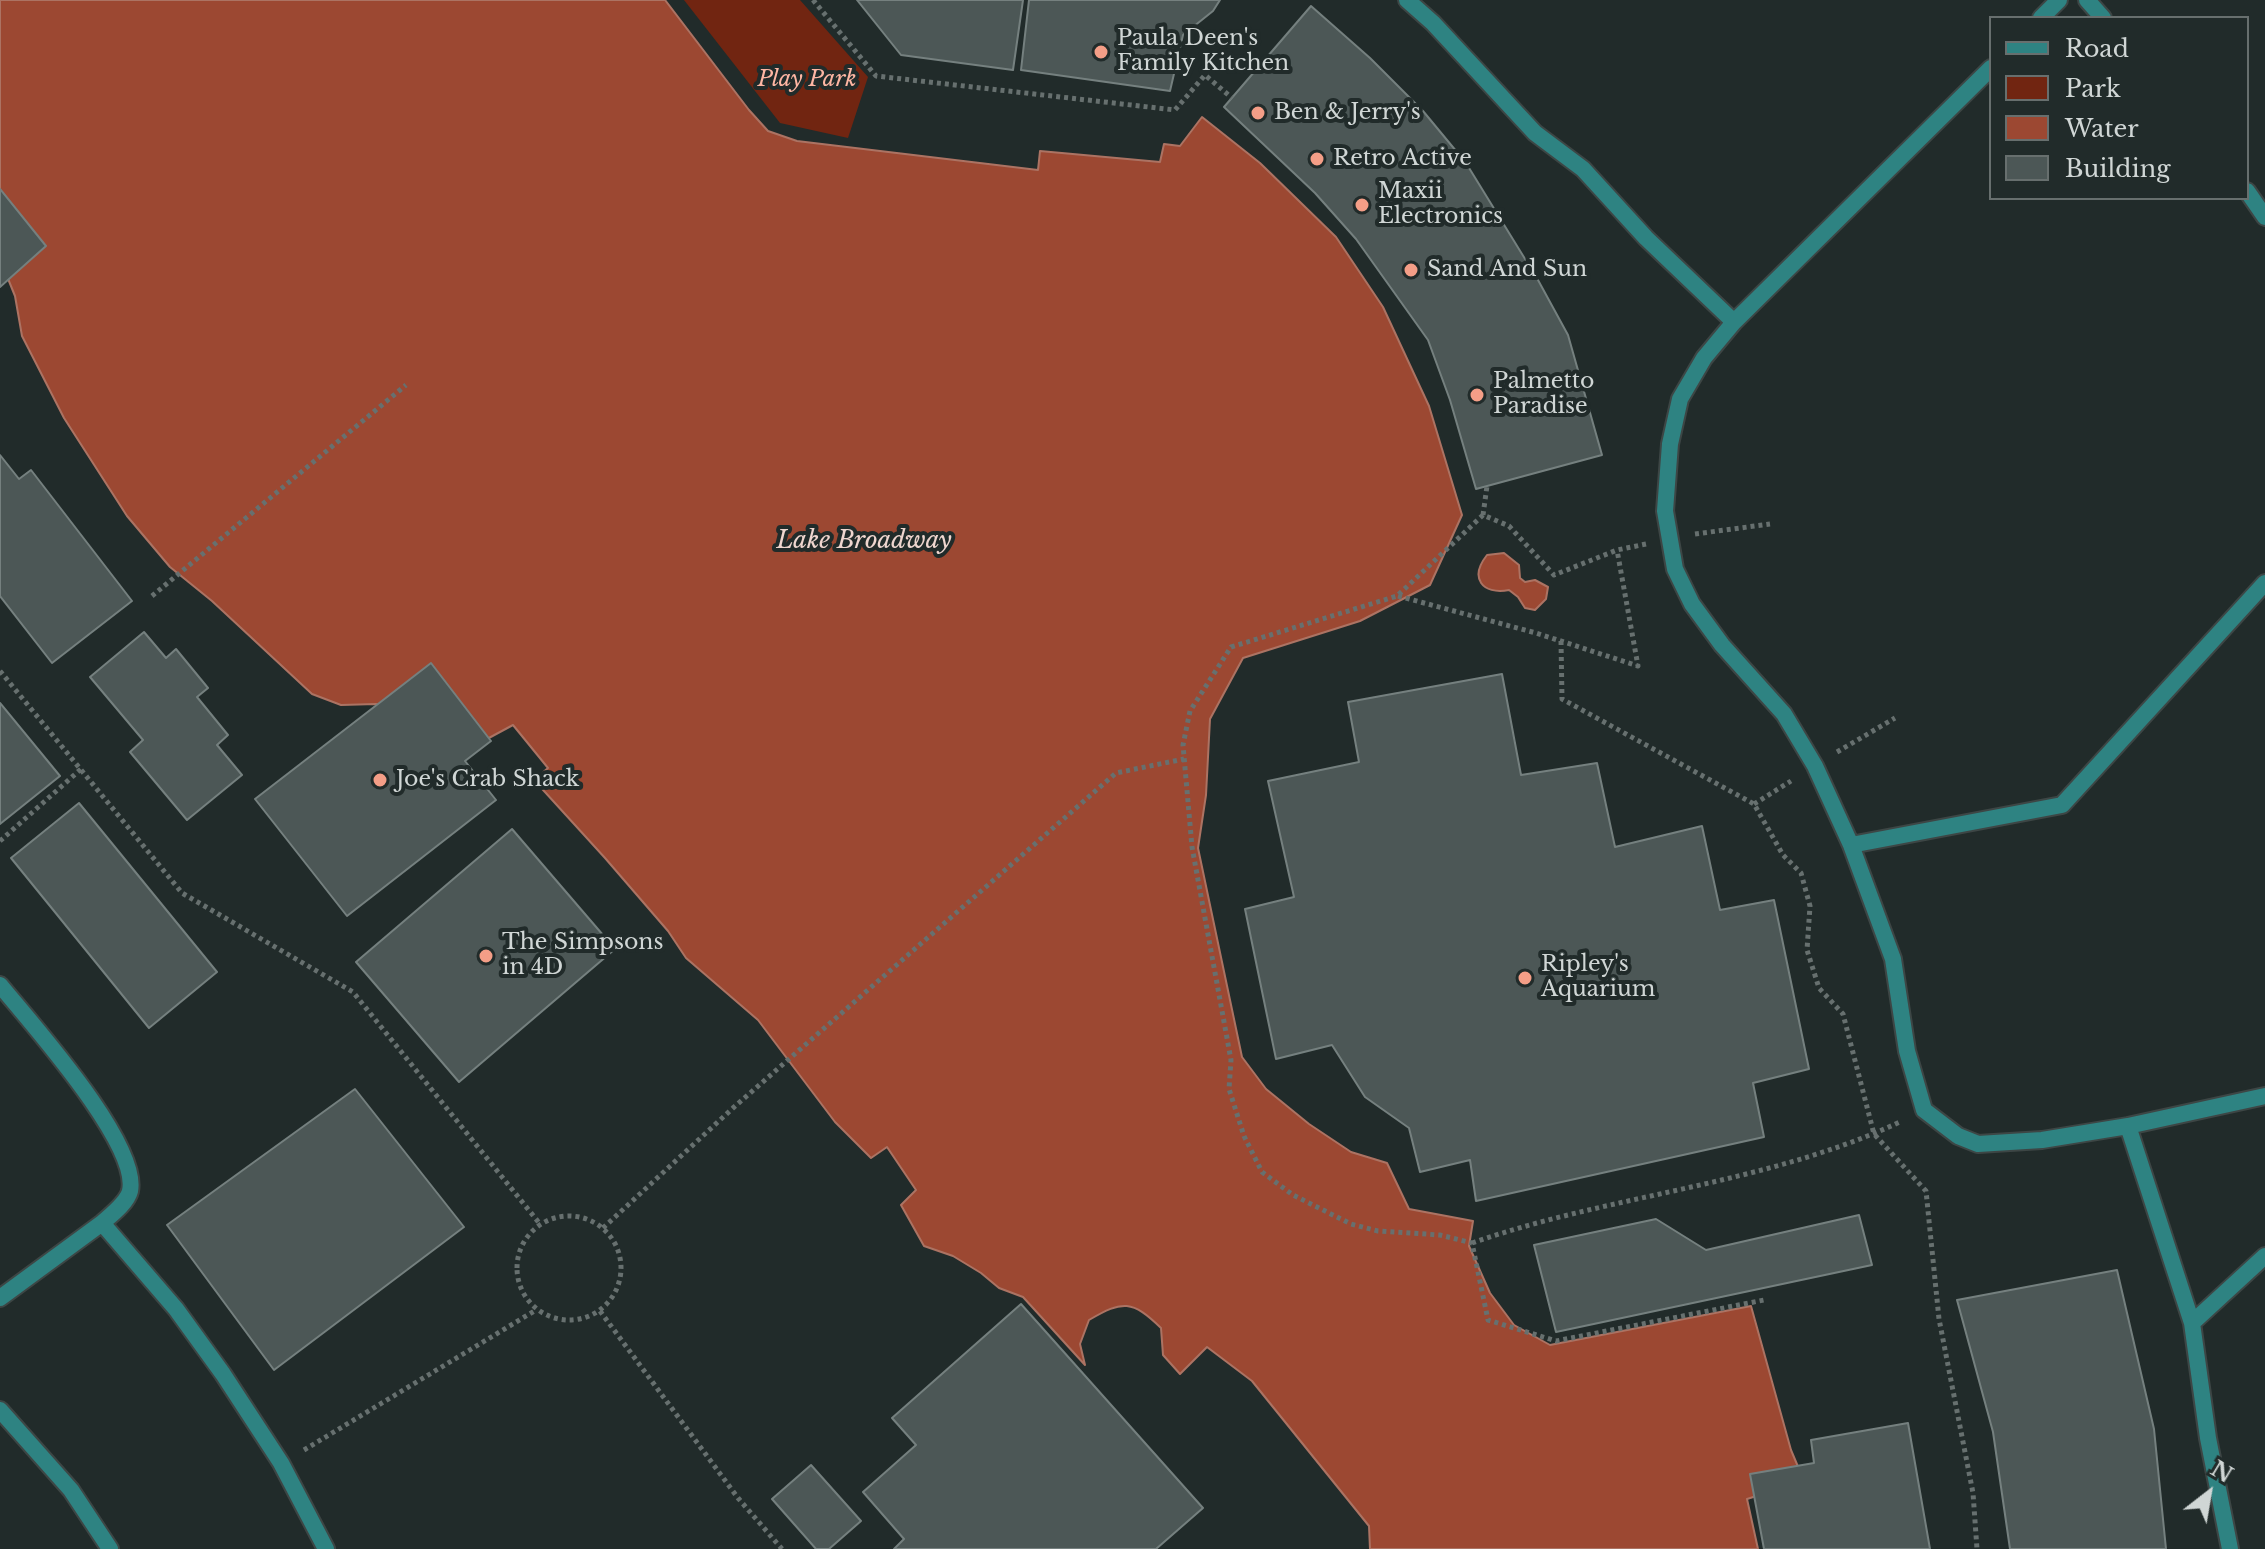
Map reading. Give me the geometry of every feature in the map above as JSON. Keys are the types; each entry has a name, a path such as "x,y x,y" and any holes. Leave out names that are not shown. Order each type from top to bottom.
{"street":[{"path":"1407,0 1433,23 1535,133 1583,169 1646,238 1734,322"},
{"path":"2043,16 2059,0"},
{"path":"2087,0 2101,16"},
{"path":"1989,70 1734,322 1704,358 1680,399 1670,444 1665,511 1675,569 1692,604 1747,676 1784,714 1815,766 1851,845 1893,959 1907,1051 1924,1110 1958,1136 1978,1144 2042,1140 2128,1126 2265,1096"},
{"path":"2249,194 2265,217"},
{"path":"1851,845 2062,805 2265,583"},
{"path":"0,985 76,1079 118,1143 129,1168 130,1192 102,1223 0,1298"},
{"path":"2128,1126 2192,1323 2208,1438 2230,1549"},
{"path":"102,1223 176,1309 223,1374 281,1463 326,1549"},
{"path":"2192,1323 2265,1256"},
{"path":"0,1410 71,1490 110,1549"}],"path":[{"path":"813,0 876,76 1175,110 1205,75 1232,98"},
{"path":"152,596 406,385"},
{"path":"1487,486 1483,515 1397,596 1231,647 1190,711 1183,745 1192,847 1231,1060 1229,1089 1244,1136 1262,1172 1293,1195 1351,1224 1378,1231 1440,1235 1472,1243 1523,1225 1739,1177 1874,1134 1924,1110"},
{"path":"1483,515 1509,526 1554,575 1617,550 1770,524"},
{"path":"1397,596 1561,641 1638,666 1617,550"},
{"path":"1561,641 1562,699 1754,804 1783,855 1801,873 1810,906 1807,950 1819,988 1843,1014 1874,1134 1926,1191 1939,1319 1973,1493 1977,1549"},
{"path":"0,671 182,893 353,992 540,1224"},
{"path":"603,1228 733,1108 1116,773 1184,759"},
{"path":"0,841 81,769"},
{"path":"572,1216 603,1228 615,1242 621,1259 621,1277 615,1294 600,1311 588,1318 570,1321 552,1319 536,1310 521,1290 515,1266 519,1250 527,1235 540,1224 572,1216"},
{"path":"1472,1243 1488,1320 1556,1341 1764,1300"},
{"path":"281,1463 536,1310"},
{"path":"600,1311 738,1498 782,1549"}],"green space":[{"name":"Play Park","path":"684,0 800,0 868,77 848,138 780,123"}],"water":[{"name":"Lake Broadway","path":"0,0 665,0 768,131 797,141 1038,170 1040,151 1160,162 1164,144 1180,146 1202,117 1260,163 1336,237 1383,307 1429,406 1462,515 1430,585 1360,621 1243,658 1210,719 1206,795 1198,848 1242,1057 1266,1089 1309,1124 1351,1152 1387,1163 1409,1209 1473,1221 1469,1246 1490,1293 1514,1325 1550,1345 1751,1306 1791,1450 1804,1481 1747,1499 1758,1549 1370,1549 1369,1526 1252,1381 1207,1347 1180,1374 1163,1355 1161,1328 1142,1312 1119,1306 1089,1320 1080,1344 1085,1365 1023,1297 999,1288 953,1256 924,1246 901,1205 916,1190 887,1147 871,1158 835,1122 758,1020 686,958 668,931 534,780 548,768 513,725 487,739 436,719 376,704 341,705 312,694 212,601 170,567 127,516 64,418 22,336 15,296 0,259"},
{"path":"1504,553 1519,565 1520,578 1525,582 1535,580 1548,587 1546,599 1535,610 1525,608 1509,590 1492,590 1481,583 1479,571 1487,555"}],"building":[{"path":"857,0 1023,0 1013,70 901,55"},
{"name":"Paula Deen's Family Kitchen","path":"1029,0 1220,0 1213,11 1183,35 1170,91 1021,70"},
{"path":"1311,6 1370,58 1423,111 1466,163 1568,335 1602,455 1476,489 1450,400 1428,340 1356,239 1315,193 1224,107"},
{"path":"0,189 46,246 0,287"},
{"path":"0,455 19,479 31,470 132,601 52,663 0,596"},
{"path":"144,632 166,658 176,649 208,688 197,697 228,735 217,745 242,775 187,820 130,752 143,740 90,677"},
{"name":"Joe's Crab Shack","path":"431,663 491,741 465,761 496,800 347,916 255,799"},
{"name":"Ripley's Aquarium","path":"1502,674 1521,775 1597,763 1615,847 1702,826 1720,910 1774,900 1809,1069 1753,1083 1764,1137 1476,1201 1470,1160 1420,1172 1409,1128 1365,1097 1332,1045 1276,1059 1245,909 1294,897 1268,781 1359,762 1348,702"},
{"path":"0,703 60,776 0,824"},
{"path":"79,803 217,972 149,1028 11,858"},
{"name":"The Simpsons in 4D","path":"512,829 615,949 459,1082 356,962"},
{"path":"355,1089 464,1227 274,1370 167,1225"},
{"path":"1859,1215 1872,1265 1556,1332 1534,1245 1656,1219 1706,1250"},
{"path":"2117,1270 2154,1429 2166,1549 2010,1549 1993,1432 1957,1300"},
{"path":"1021,1304 1203,1508 1156,1549 894,1549 904,1539 863,1492 916,1445 892,1418"},
{"path":"1908,1423 1930,1549 1764,1549 1750,1474 1814,1463 1811,1440"},
{"path":"811,1465 861,1521 829,1549 816,1549 772,1499"}],"place":[{"name":"Paula Deen's Family Kitchen","path":"1101,52"},
{"name":"Ben & Jerry's","path":"1258,113"},
{"name":"Retro Active","path":"1317,159"},
{"name":"Maxii Electronics","path":"1362,205"},
{"name":"Sand And Sun","path":"1411,270"},
{"name":"Palmetto Paradise","path":"1477,395"},
{"name":"Joe's Crab Shack","path":"380,780"},
{"name":"The Simpsons in 4D","path":"486,956"},
{"name":"Ripley's Aquarium","path":"1525,978"}]}
